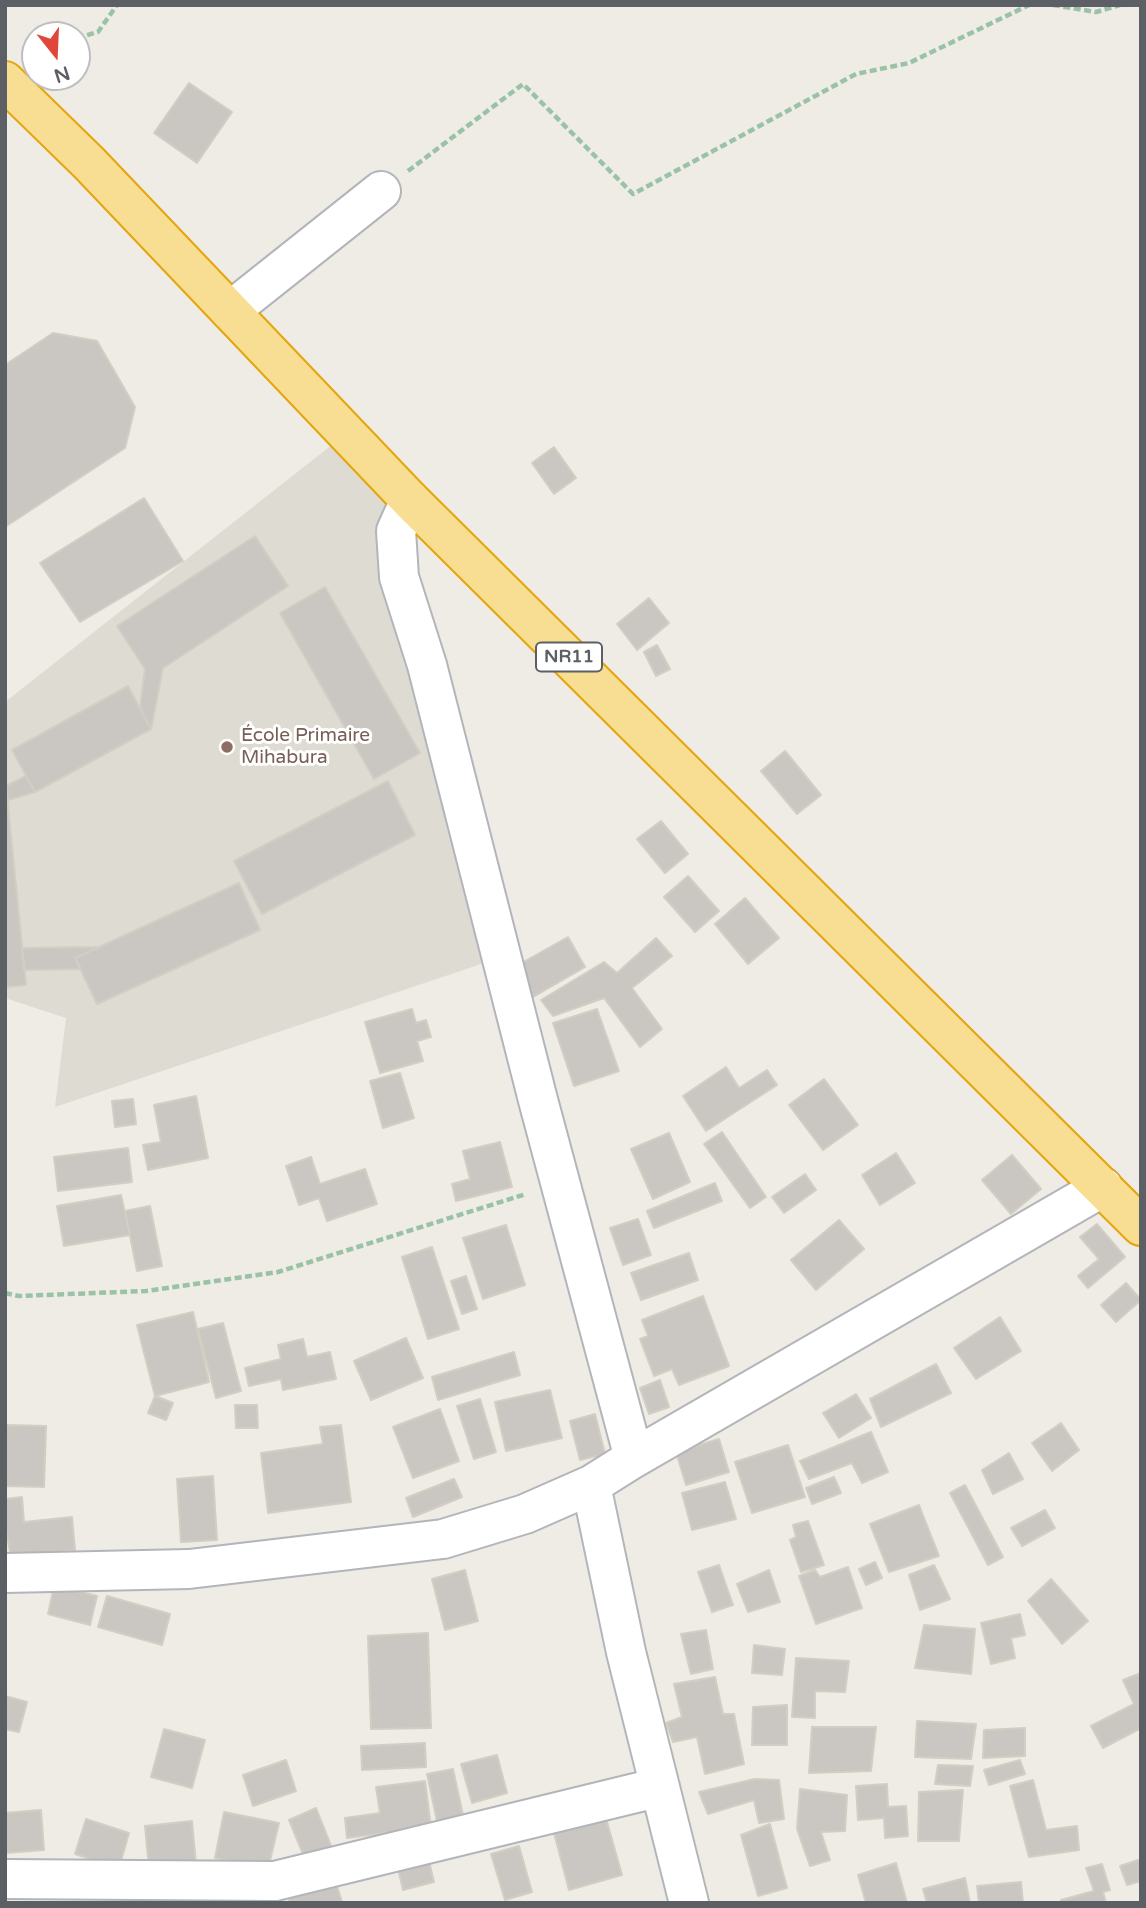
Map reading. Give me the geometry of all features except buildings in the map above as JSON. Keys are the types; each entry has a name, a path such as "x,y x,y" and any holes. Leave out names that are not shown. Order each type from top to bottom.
{"highway":[{"name":"NR11","path":"5,81 410,499 1141,1226"}],"street":[{"path":"230,311 381,191"},
{"path":"410,499 396,531 399,577 427,666 634,1458"},
{"path":"5,1573 189,1569 443,1539 525,1514 592,1485 634,1458 1103,1187"},
{"path":"592,1485 626,1652 689,1903"},
{"path":"5,1879 275,1881 660,1787"}],"path":[{"path":"91,35 98,33 117,5"},
{"path":"381,191 523,84 632,194 856,74 909,63 1029,5"},
{"path":"1053,5 1096,12 1120,5"},
{"path":"5,1293 19,1296 146,1290 278,1272 560,1183"}],"shaded area":[{"name":"École Primaire Mihabura","path":"347,433 410,500 396,531 502,957 55,1107 66,1018 5,998 5,702"}],"place":[{"name":"École Primaire Mihabura","path":"227,747"}]}
